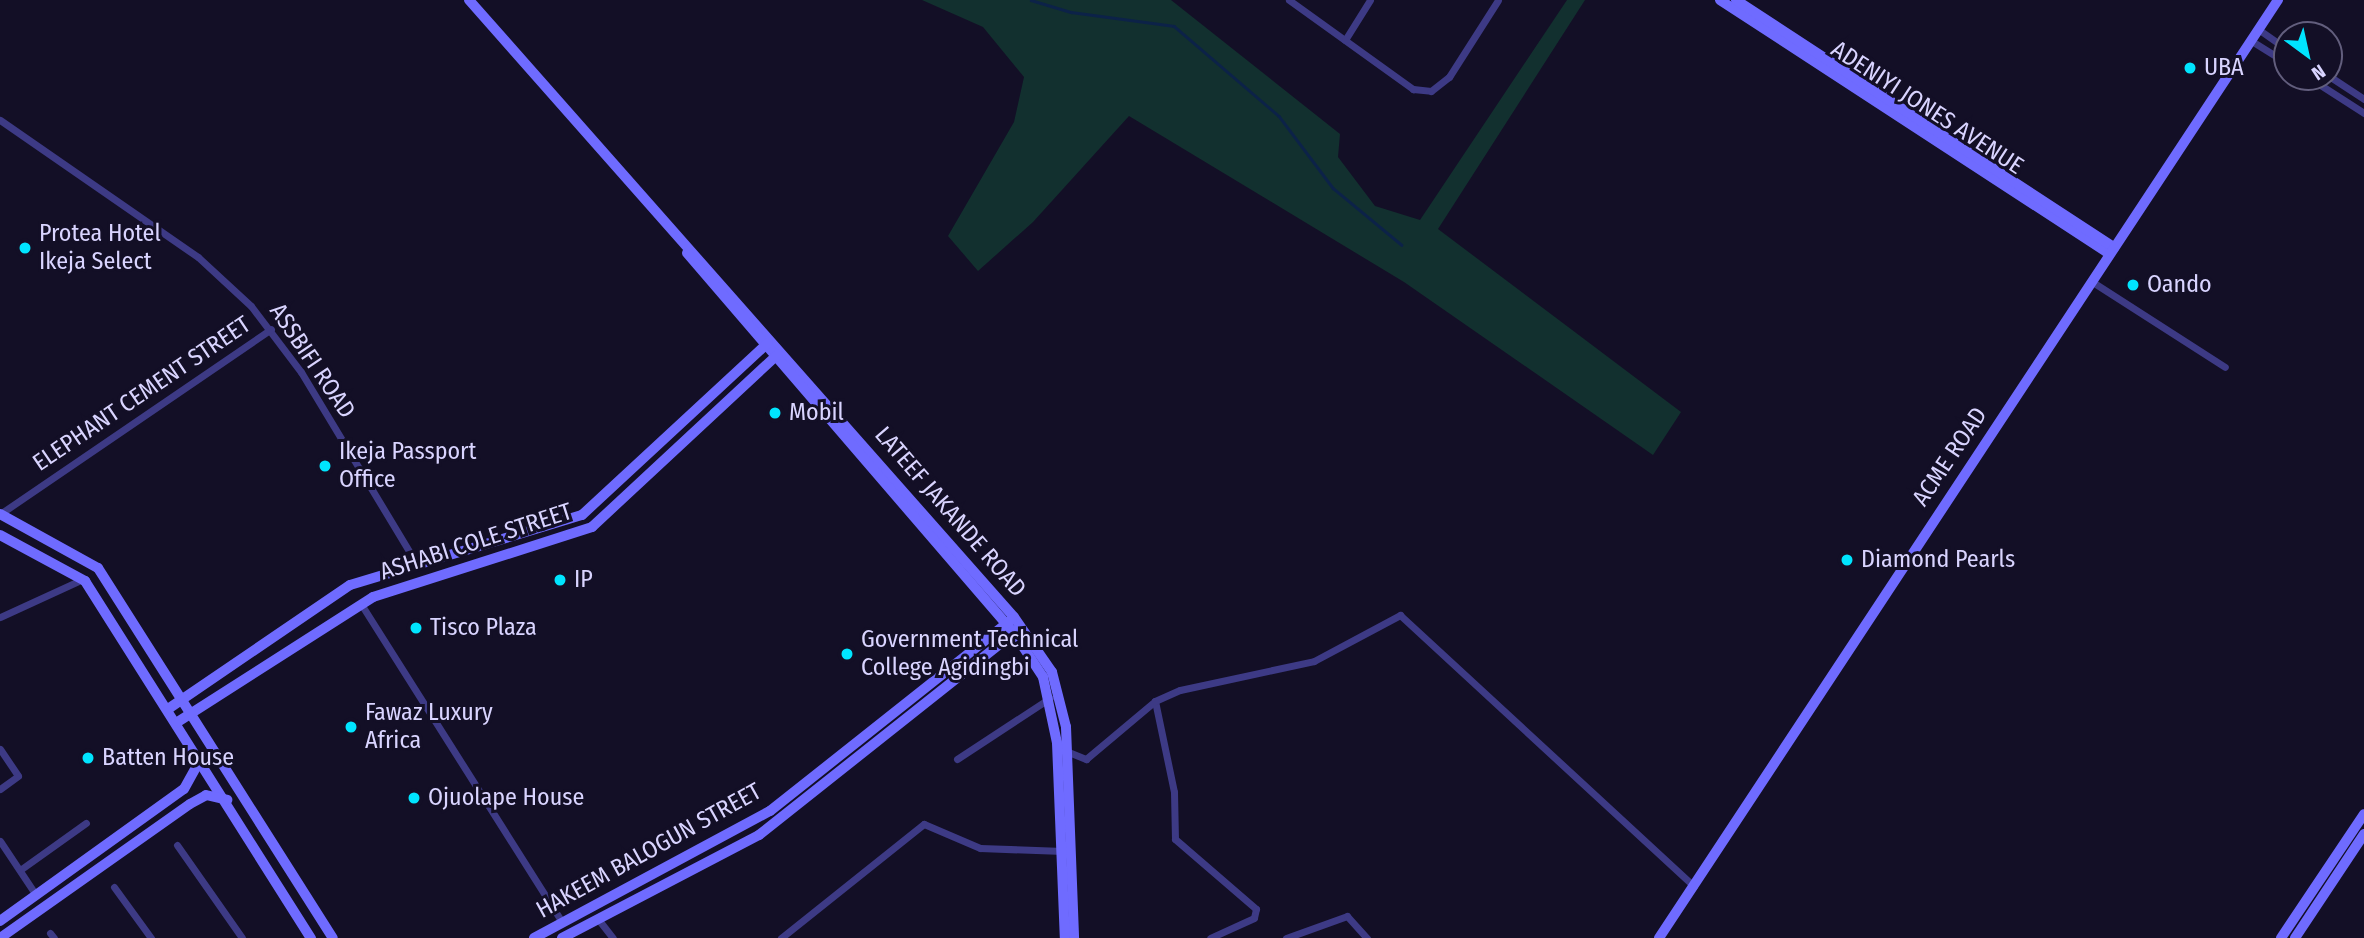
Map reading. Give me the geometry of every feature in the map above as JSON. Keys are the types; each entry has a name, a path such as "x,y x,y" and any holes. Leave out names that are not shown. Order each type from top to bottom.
{"street":[{"name":"LATEEF JAKANDE ROAD","path":"469,0 1010,620 1057,681 1066,751 1074,938"},
{"path":"1289,0 1413,89 1431,91 1449,78 1498,0"},
{"path":"1345,40 1370,0"},
{"name":"ADENIYI JONES AVENUE","path":"1720,0 2112,250"},
{"name":"ADENIYI JONES AVENUE","path":"1736,0 2112,250"},
{"name":"ACME ROAD","path":"1658,938 2278,0"},
{"path":"2258,29 2273,39"},
{"path":"2250,40 2273,54"},
{"path":"2343,85 2364,99"},
{"path":"2341,98 2347,88"},
{"path":"2330,91 2364,113"},
{"name":"ASSBIFI ROAD","path":"0,120 198,257 271,329 416,563"},
{"path":"2091,281 2225,367"},
{"name":"ELEPHANT CEMENT STREET","path":"0,514 271,329"},
{"name":"ASHABI COLE STREET","path":"167,709 350,585 582,515 768,343"},
{"name":"ASHABI COLE STREET","path":"176,723 361,604 592,527 778,354"},
{"path":"728,380 739,392"},
{"path":"0,514 98,568 333,938"},
{"path":"0,534 83,579 201,760 310,938"},
{"path":"0,617 83,579"},
{"path":"361,604 562,922"},
{"path":"1066,751 1091,757 1155,701 1180,690 1314,661 1400,615 1694,886"},
{"name":"HAKEEM BALOGUN STREET","path":"534,938 770,811 1010,620"},
{"name":"LATEEF JAKANDE ROAD","path":"1018,630 1051,698 1063,851 1065,938"},
{"name":"HAKEEM BALOGUN STREET","path":"562,938 758,835 1018,630"},
{"path":"227,668 237,683"},
{"path":"957,759 1051,698"},
{"path":"1155,701 1174,792 1175,839 1256,909 1254,918 1210,938"},
{"path":"904,704 912,714"},
{"path":"0,749 18,776 0,789"},
{"path":"0,921 184,789 201,760"},
{"path":"0,938 190,804 206,795 226,800"},
{"path":"2281,938 2364,814"},
{"path":"20,870 86,823"},
{"path":"781,938 924,824 980,848 1063,851"},
{"path":"2295,938 2364,834"},
{"path":"0,841 36,895"},
{"path":"177,845 242,938"},
{"path":"659,873 665,885"},
{"path":"114,887 151,938"},
{"path":"1286,938 1347,916 1367,938"},
{"name":"HAKEEM BALOGUN STREET","path":"598,919 613,938"}],"green space":[{"path":"922,0 1171,0 1340,134 1338,157 1375,206 1420,220 1567,0 1585,0 1438,229 1681,412 1653,455 1404,282 1129,116 1033,222 978,271 948,236 1014,122 1024,77 983,27"}],"waterway":[{"path":"1031,0 1071,12 1174,26 1279,116 1333,188 1402,245"}],"place":[{"name":"UBA","path":"2190,68"},
{"name":"Protea Hotel Ikeja Select","path":"25,248"},
{"name":"Oando","path":"2133,285"},
{"name":"Mobil","path":"775,413"},
{"name":"Ikeja Passport Office","path":"325,466"},
{"name":"Diamond Pearls","path":"1847,560"},
{"name":"IP","path":"560,580"},
{"name":"Tisco Plaza","path":"416,628"},
{"name":"Government Technical College Agidingbi","path":"847,654"},
{"name":"Fawaz Luxury Africa","path":"351,727"},
{"name":"Batten House","path":"88,758"},
{"name":"Ojuolape House","path":"414,798"}]}
